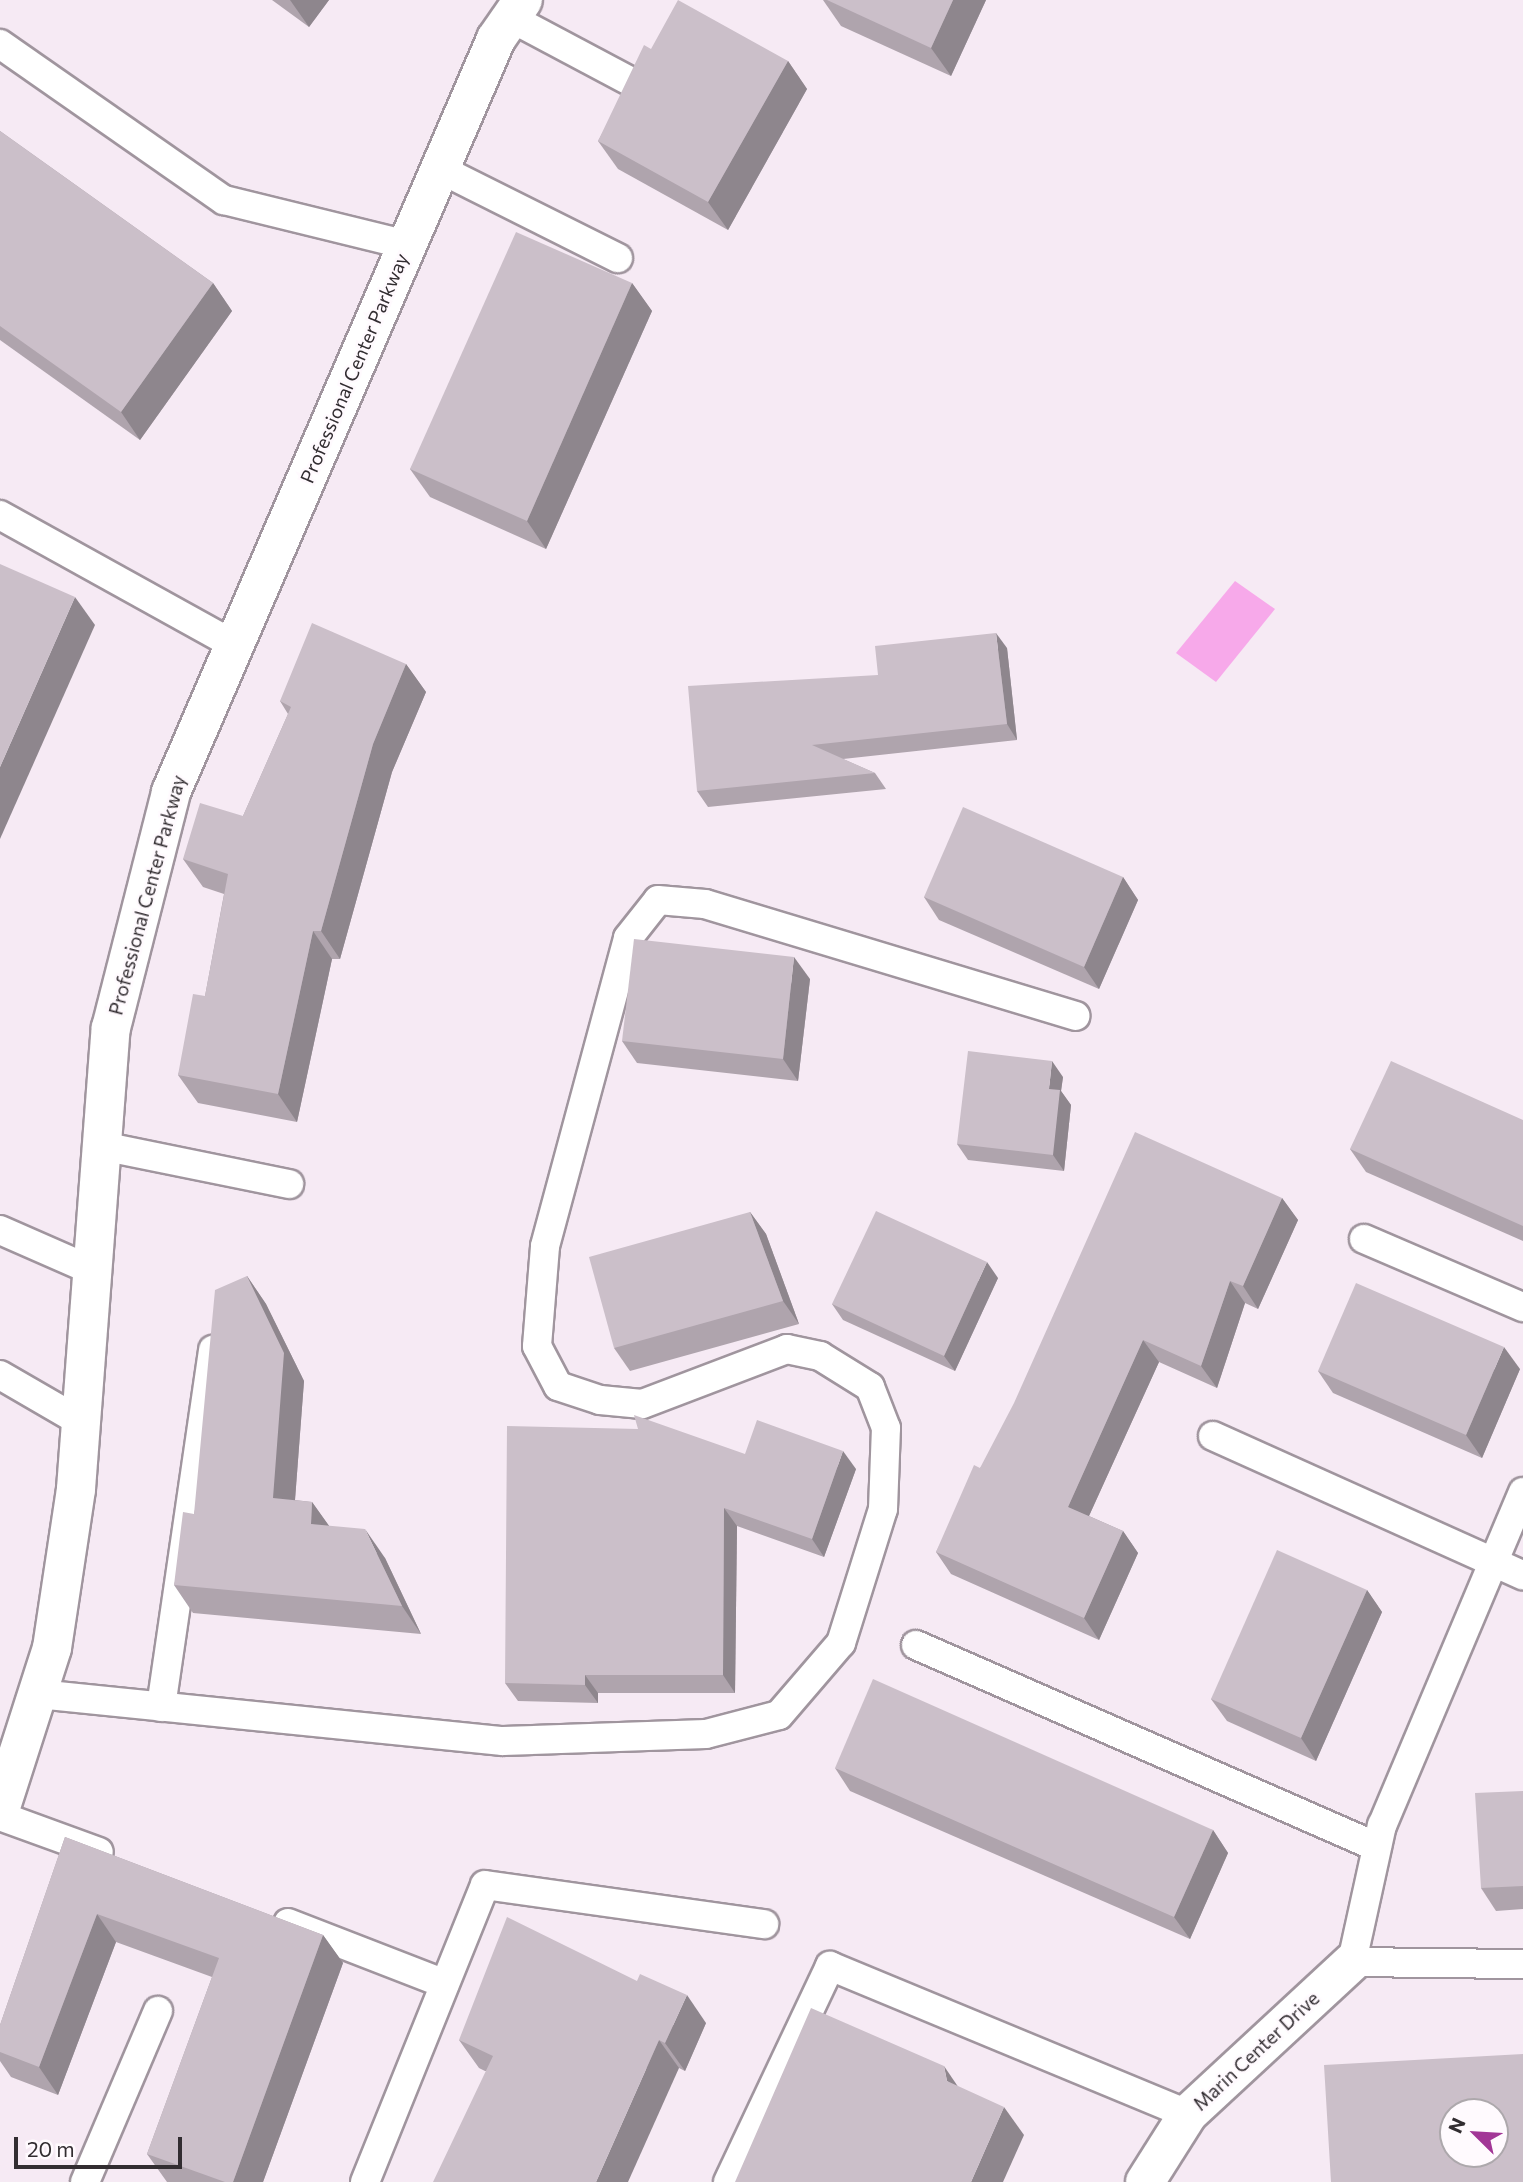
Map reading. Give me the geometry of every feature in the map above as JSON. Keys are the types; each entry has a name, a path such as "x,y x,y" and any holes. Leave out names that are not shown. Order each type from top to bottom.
{"street":[{"name":"Professional Center Parkway","path":"0,1810 38,1694 54,1635 81,1422 111,1028 172,793 440,169 517,9"},
{"name":"Marin Center Drive","path":"1145,2182 1188,2114 1352,1962"}],"lane":[{"path":"517,9 637,85"},
{"path":"0,44 224,200 407,245"},
{"path":"440,169 618,258"},
{"path":"0,515 235,645"},
{"path":"38,1694 503,1741 706,1734 779,1715 841,1643 883,1509 886,1428 870,1387 820,1356 787,1349 642,1404 600,1400 558,1386 537,1346 545,1246 628,938 658,900 705,904 1075,1016"},
{"path":"102,1146 289,1184"},
{"path":"0,1230 91,1270"},
{"path":"1364,1239 1523,1307"},
{"path":"161,1707 218,1320"},
{"path":"0,1376 81,1422"},
{"path":"1213,1436 1491,1566 1523,1575"},
{"path":"1523,1492 1377,1847 1352,1962 1523,1964"},
{"path":"916,1645 1377,1847"},
{"path":"0,1816 131,1864"},
{"path":"365,2182 485,1885 764,1924"},
{"path":"258,1912 445,1984"},
{"path":"727,2182 830,1966 1188,2114"},
{"path":"85,2182 158,2011"}],"shaded area":[{"path":"1235,581 1275,609 1216,682 1176,653"}],"building":[{"path":"678,0 788,61 708,202 598,141 644,45 651,49"},
{"path":"827,0 953,0 931,48"},
{"path":"0,131 213,283 121,412 0,326"},
{"path":"516,232 632,283 527,521 410,469"},
{"path":"0,564 75,597 0,767"},
{"path":"312,623 406,664 373,744 321,931 313,931 278,1094 178,1075 193,994 205,996 228,874 183,859 200,803 243,816 291,707 280,701"},
{"path":"996,633 1007,724 812,745 875,773 697,791 688,686 878,675 875,646"},
{"path":"963,807 1123,877 1084,967 924,897"},
{"path":"634,939 794,957 783,1059 622,1041"},
{"path":"968,1051 1052,1061 1049,1089 1060,1090 1053,1155 957,1144"},
{"path":"1391,1061 1523,1120 1523,1226 1350,1149"},
{"path":"1135,1132 1282,1198 1243,1286 1230,1281 1201,1366 1143,1340 1068,1507 1123,1531 1084,1618 936,1552 974,1465 980,1468 1014,1403"},
{"path":"876,1211 987,1262 944,1356 832,1304"},
{"path":"750,1212 783,1301 614,1348 589,1257"},
{"path":"247,1276 284,1353 273,1498 312,1502 311,1524 365,1529 402,1606 174,1585 183,1512 194,1514 215,1290"},
{"path":"1356,1283 1504,1347 1466,1435 1318,1371"},
{"path":"634,1415 745,1454 757,1420 843,1451 812,1539 724,1508 723,1675 585,1675 585,1685 505,1683 507,1426 638,1429"},
{"path":"1277,1550 1367,1590 1301,1738 1211,1699"},
{"path":"873,1679 1213,1830 1174,1917 835,1768"},
{"path":"1523,1791 1523,1886 1481,1888 1475,1793"},
{"path":"65,1837 323,1935 233,2182 225,2182 147,2154 219,1958 97,1914 39,2067 0,2052 0,2025"},
{"path":"507,1917 637,1981 640,1974 687,1995 665,2043 659,2040 596,2182 433,2182 493,2056 459,2040"},
{"path":"811,2008 944,2066 947,2081 1004,2107 971,2182 735,2182"},
{"path":"1523,2054 1523,2182 1331,2182 1324,2065"}]}
